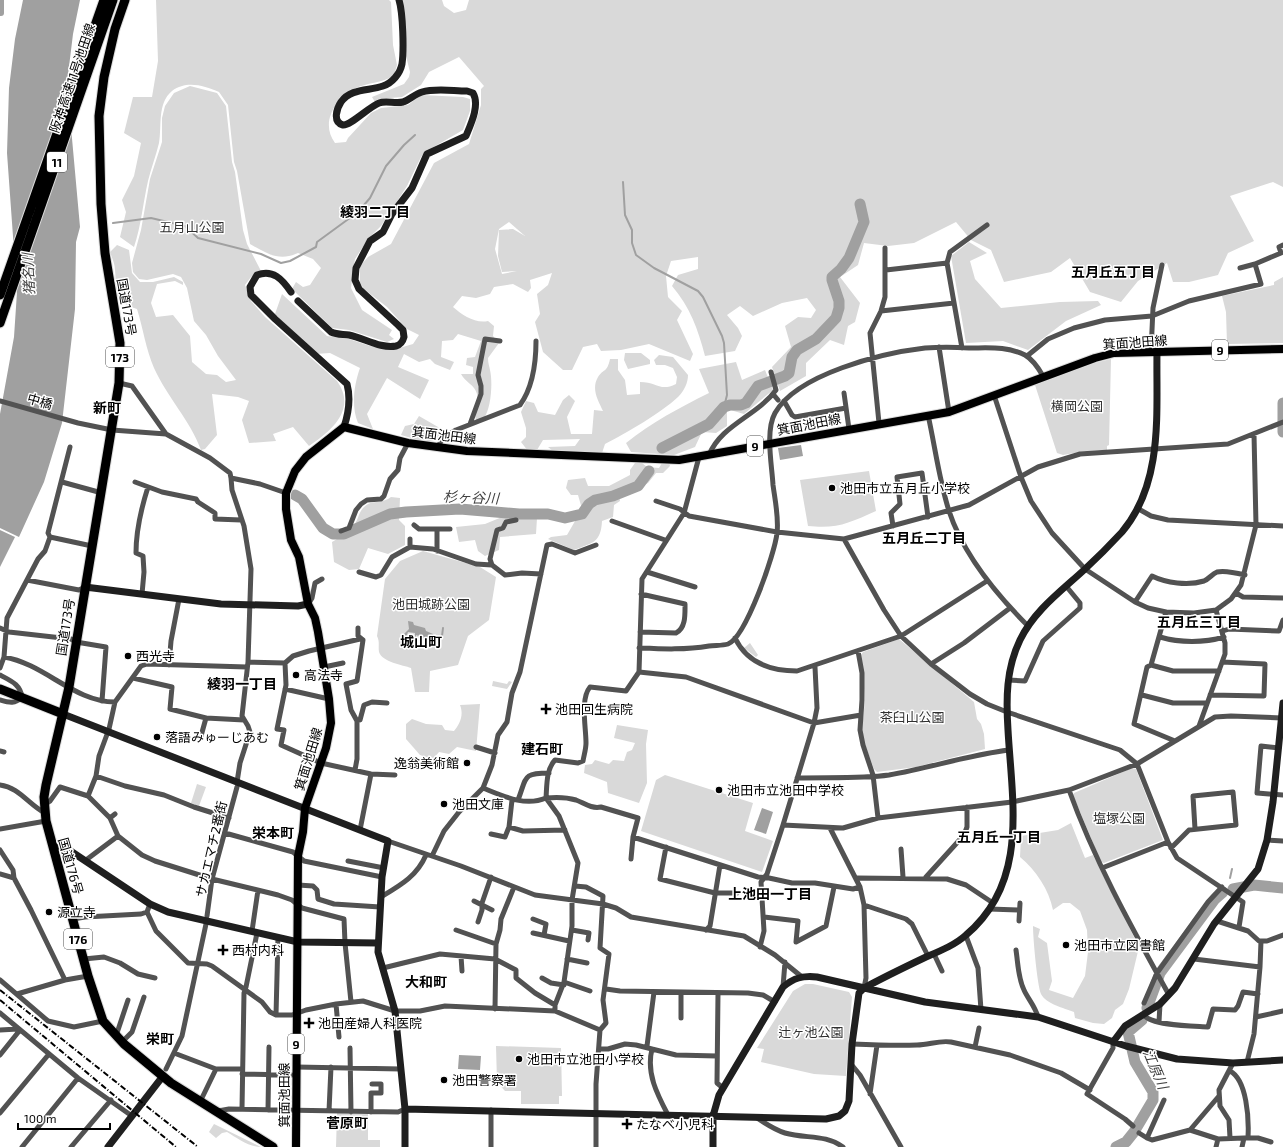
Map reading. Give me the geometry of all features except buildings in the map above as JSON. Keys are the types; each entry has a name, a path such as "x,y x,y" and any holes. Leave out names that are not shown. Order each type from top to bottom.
{"highway":[{"name":"阪神高速11号池田線","path":"0,295 104,0"},
{"name":"阪神高速11号池田線","path":"0,323 113,0"},
{"name":"国道173号","path":"63,714 69,687 102,493 119,384 120,343 105,254 102,216 100,116 104,77 115,29 125,0"},
{"path":"0,689 63,714"},
{"name":"国道176号","path":"63,714 46,785 45,813 88,976 103,1021 119,1039 165,1072 200,1102 273,1147"}],"main road":[{"name":"箕面池田線","path":"296,1147 298,856 303,832 305,808 326,748 331,723 329,699 315,618 308,604 299,557 291,540 286,509 286,493 295,471 306,457 344,427 408,443 467,451 598,458 679,460 878,423 949,412 1043,376 1094,358 1114,353 1283,349"}],"street":[{"path":"344,427 350,394 346,384 256,300 252,295 250,287 256,275 264,272 276,275 295,297 331,332 350,335 386,346 396,346 400,344 404,337 403,330 359,289 355,280 356,268 370,241 383,232 392,214 412,188 427,154 466,136 470,127 476,102 473,93 467,91 423,91 403,102 381,102 367,109 351,124 344,125 338,122 336,116 338,106 343,99 358,91 387,84 398,75 402,64 402,15 400,0"},
{"path":"962,348 947,263 950,252 987,225"},
{"path":"1240,268 1255,264 1281,253 1279,246 1283,245"},
{"path":"878,423 870,333 881,311 885,297 885,248"},
{"path":"886,270 947,263"},
{"path":"1027,356 1048,339 1074,328 1105,320 1152,316 1189,300 1261,284 1255,264"},
{"path":"215,1112 268,1110 398,1112 405,1109 596,1112 826,1119 839,1116 845,1111 849,1101 852,1044 859,994 864,988 966,936 989,909 1003,884 1011,860 1013,837 1007,712 1010,663 1028,626 1043,607 1085,569 1122,532 1137,508 1149,478 1155,449 1152,316 1162,265"},
{"path":"881,311 954,303"},
{"path":"470,424 481,394 481,386 478,375 485,339 500,341"},
{"path":"437,448 443,438 470,424 520,405 524,399 536,363 536,341"},
{"path":"939,347 949,412"},
{"path":"639,648 682,650 728,644 735,638 748,619 770,560 777,532 770,443 770,429 774,414 784,401 816,378 840,368 914,350 939,347 1002,348 1027,356 1043,376"},
{"path":"709,455 713,445 726,430 740,423 776,390 771,372"},
{"path":"119,384 132,386 166,434 210,458 230,473 231,478 260,484 286,493"},
{"path":"844,393 850,429"},
{"path":"773,394 778,400"},
{"path":"994,395 1021,477 1040,517 1052,533 1085,569 1136,602 1148,608 1166,612 1194,613 1216,610 1236,593 1241,585 1245,575 1256,525 1254,434"},
{"name":"中橋","path":"0,401 74,422 112,430 166,434"},
{"path":"784,401 792,415 795,417 846,408"},
{"path":"928,415 949,511 970,557 987,581 1028,626"},
{"path":"656,501 689,516 777,532 844,539 969,505 1038,467 1080,454 1228,444 1283,422"},
{"path":"341,531 349,528 356,510 361,504 367,500 381,499 384,496 390,479 398,470 400,458 408,443"},
{"path":"0,668 2,660 3,629 7,618 38,559 45,551 50,537 48,533 53,508 62,482 70,447"},
{"path":"555,1011 555,1005 564,983 572,930 572,900 578,863 559,816 546,798 551,764 556,760 578,763 582,761 586,744 584,722 586,692 590,687 626,691 639,672 642,579 665,540 684,513 699,457"},
{"path":"892,526 891,513 900,504 897,477 922,473 928,517"},
{"name":"サカエマチ2番街","path":"207,916 212,879 229,818 240,763 250,732 242,716 248,664 250,555 232,490 231,478"},
{"path":"62,482 102,493"},
{"path":"135,482 148,487 196,499 215,513 215,519 241,520"},
{"path":"142,594 144,572 143,556 136,553 136,538 140,513 148,487"},
{"path":"1137,508 1151,516 1168,520 1283,526"},
{"path":"492,566 490,559 497,530 503,528 506,522 516,520"},
{"path":"612,521 665,540"},
{"path":"414,525 419,529 450,529"},
{"path":"437,529 437,551"},
{"path":"50,537 92,546"},
{"path":"410,539 410,547"},
{"path":"844,539 884,610 901,636 931,664 970,694 987,704 1007,712 1120,750 1137,764 1168,842 1178,858 1243,902 1239,927"},
{"path":"381,896 412,876 429,855 444,831 459,812 483,788 492,765 498,735 507,722 512,693 520,672 547,545 552,544 575,553 596,545"},
{"path":"359,572 376,577 381,575 392,557 410,547 437,551 476,564 492,566 505,575 522,573 541,574"},
{"path":"647,572 695,587"},
{"path":"1136,602 1152,576 1171,582 1198,582 1219,572 1245,575"},
{"path":"27,580 79,590 85,587 250,606 298,606 308,604 312,598 315,583 322,579"},
{"path":"735,638 741,650 764,666 780,671 797,671 814,667 901,636 987,581"},
{"path":"1008,680 1026,681 1043,641 1080,608 1080,603 1066,586"},
{"path":"1236,593 1243,597 1283,598"},
{"path":"640,632 676,633 680,631 685,620 685,604 642,594"},
{"path":"169,665 171,641 179,599"},
{"path":"931,664 964,643 1010,608"},
{"path":"1199,726 1225,654 1223,634 1216,610"},
{"path":"1166,612 1151,665 1147,667 1141,690 1142,695 1134,724 1175,741"},
{"path":"1160,637 1173,641 1211,641 1229,629 1279,631 1283,620"},
{"path":"355,770 357,760 357,721 351,710 346,684 357,681 363,640 358,636 358,628"},
{"path":"3,629 9,632 71,639 76,642 106,647 102,701"},
{"path":"88,796 96,776 99,756 108,732 115,702 141,666 147,664 285,663 294,656 360,639"},
{"path":"858,651 862,673 860,730 862,745 873,775 878,818"},
{"path":"2,660 15,659 49,675 69,687 74,692 102,701 115,702"},
{"path":"1210,695 1264,696 1265,664 1222,662"},
{"path":"285,663 285,689 277,729 284,730 281,745 321,763 371,774 396,775"},
{"path":"324,667 343,663"},
{"path":"1151,665 1173,671 1219,672"},
{"path":"760,947 764,931 761,882 763,877 767,874 814,723 817,708 814,667"},
{"path":"639,672 686,677 814,723 861,715"},
{"path":"0,675 17,684 21,689 22,697 17,702 10,703 0,700"},
{"path":"133,678 172,687 170,709 206,718 244,720"},
{"path":"285,689 329,699"},
{"path":"1142,695 1173,703 1207,703"},
{"path":"357,721 360,720 364,705 367,702 387,703"},
{"path":"1133,1126 1087,1094 1113,1048 1113,1042 1120,1031 1160,1004 1169,995 1194,959 1217,921 1258,869 1266,840 1274,795 1283,703"},
{"path":"63,714 237,784 305,808 388,841 491,877 534,895 603,904 616,908 631,917 744,936 785,962 802,976"},
{"path":"783,825 843,828 878,818 1012,802 1069,790 1137,764 1215,717 1282,718"},
{"path":"201,736 206,718"},
{"path":"1279,748 1261,746 1257,793 1283,795"},
{"path":"476,747 495,753"},
{"path":"797,778 908,772 964,757 1009,750"},
{"path":"518,800 527,777 532,773 549,773"},
{"path":"360,830 371,774"},
{"path":"96,776 125,786 164,795 194,807 229,818"},
{"path":"0,785 6,786 22,794 45,813"},
{"path":"0,829 45,813 60,787 88,796 110,818 118,836 142,855 155,861 212,879 278,895 292,900 302,908 344,919 351,1002"},
{"path":"483,788 512,800 539,801 546,798 560,797 576,800 596,808 601,807 638,818 633,837 631,859"},
{"path":"1069,790 1080,820 1102,868 1169,995"},
{"path":"1171,848 1189,830 1195,828 1236,825 1233,792 1193,796 1195,828"},
{"path":"492,834 505,837 509,827 512,800"},
{"path":"926,877 964,835 967,827 967,807"},
{"path":"110,818 115,814"},
{"path":"509,827 523,831 565,830"},
{"path":"830,828 857,878 864,905 866,978 864,988"},
{"path":"225,833 287,850 304,861 382,876"},
{"path":"86,860 118,836"},
{"path":"633,837 758,877 792,883 815,883 853,889 860,887"},
{"path":"1266,840 1283,841"},
{"path":"388,841 382,876 378,943 394,1011 405,1109 405,1147"},
{"path":"1102,868 1168,842"},
{"path":"53,847 62,848 86,860 150,904 168,912 298,942 378,943"},
{"path":"666,847 660,879 715,893 737,893"},
{"path":"901,848 903,877"},
{"path":"0,850 13,870 14,878 65,980"},
{"path":"345,870 348,859 384,868"},
{"path":"706,930 710,926 720,865"},
{"path":"0,874 14,878"},
{"path":"478,922 491,877"},
{"path":"857,878 926,877 947,879 966,885 993,903"},
{"path":"298,885 312,886 317,890 318,899 334,904 380,907"},
{"path":"575,886 586,887 603,896 600,948 609,954 604,1000 606,1023 600,1030 596,1084 596,1147"},
{"path":"494,1009 496,944 501,919 514,887"},
{"path":"764,917 798,921 796,942 826,926 834,887"},
{"path":"1144,1004 1158,975 1208,902 1222,887"},
{"path":"242,1110 245,990 255,932 258,890"},
{"path":"474,901 492,910"},
{"path":"1019,921 1020,903"},
{"path":"150,904 147,912 156,931 188,963 212,966 276,1014 297,1013 336,1004 363,1001 394,1011 420,1011 445,1006 555,1011 600,1030"},
{"path":"864,905 906,919 912,924 942,971"},
{"path":"989,909 1019,910"},
{"path":"73,919 147,912"},
{"path":"533,919 546,924 544,935"},
{"path":"1217,921 1248,931 1261,941"},
{"path":"108,1147 165,1072 182,1036 206,924"},
{"path":"456,930 496,944"},
{"path":"572,930 589,933 588,940"},
{"path":"533,933 570,941"},
{"path":"1261,941 1283,935"},
{"path":"966,936 978,968 981,1010"},
{"path":"276,1014 278,937"},
{"path":"1247,1062 1254,1034 1256,1017 1261,941"},
{"path":"1016,950 1020,980 1024,991 1035,1008 1038,1017"},
{"path":"383,968 440,954 495,959 516,970 516,978 535,993 555,1005"},
{"path":"461,956 462,971"},
{"path":"84,959 104,957 120,963 138,974 155,978"},
{"path":"1194,959 1260,966"},
{"path":"567,960 587,962"},
{"path":"784,987 785,962"},
{"path":"17,994 65,980 88,976"},
{"path":"712,1147 713,1116 715,1105 723,1088 784,987 789,982 802,976 817,977 925,1002 1038,1017 1138,1050 1177,1059 1233,1063 1283,1060"},
{"path":"542,978 551,983 564,983 590,991"},
{"path":"0,980 48,1021 74,1028 103,1021"},
{"path":"606,989 763,995 775,1002"},
{"path":"654,992 649,1048 650,1070 656,1092 668,1115"},
{"path":"681,992 681,1018"},
{"path":"1144,1015 1146,1019 1160,1022 1208,1027 1213,1009 1235,1010 1243,992 1258,994"},
{"path":"718,993 717,1083 723,1088"},
{"path":"119,1039 132,1032 144,997"},
{"path":"119,1039 128,1000"},
{"path":"336,1004 339,1037"},
{"path":"1160,1004 1160,1022"},
{"path":"1256,1017 1283,1011"},
{"path":"0,1014 78,1078 132,1116"},
{"path":"975,1047 979,1028"},
{"path":"0,1030 19,1030"},
{"path":"0,1054 19,1030"},
{"path":"852,1044 922,1045 943,1041 975,1047 1010,1055 1061,1073 1090,1090"},
{"path":"599,1048 608,1049 625,1044 676,1055 717,1056"},
{"path":"870,1094 877,1045"},
{"path":"268,1110 269,1047"},
{"path":"350,1048 350,1112"},
{"path":"174,1053 216,1069 242,1068"},
{"path":"0,1113 49,1054"},
{"path":"1230,1138 1229,1120 1220,1106 1219,1090 1233,1063"},
{"path":"851,1064 860,1075 901,1147"},
{"path":"296,1067 400,1069"},
{"path":"329,1111 331,1067"},
{"path":"200,1102 216,1069"},
{"path":"1230,1071 1239,1079 1247,1107 1246,1137 1242,1147"},
{"path":"242,1074 292,1075"},
{"path":"22,1147 78,1078"},
{"path":"371,1112 372,1093 381,1093 381,1084 372,1084"},
{"path":"1190,1130 1219,1096"},
{"path":"71,1147 111,1100"},
{"path":"1147,1138 1164,1100"},
{"path":"1160,1110 1167,1108"},
{"path":"491,1110 491,1147"},
{"path":"757,1118 785,1133 833,1140 843,1147"},
{"path":"1139,1133 1152,1140 1190,1130 1218,1139 1246,1137 1272,1142"},
{"path":"1216,1147 1218,1139"}],"green space":[{"path":"156,0 389,0 391,2 393,45 397,65 394,75 385,80 354,89 341,99 332,112 329,120 329,128 335,143 346,142 371,113 381,108 408,105 421,95 463,97 470,99 470,111 463,130 425,152 407,186 381,226 368,239 355,259 351,288 362,310 392,330 389,335 394,339 387,342 349,330 332,328 292,289 296,282 303,287 310,285 321,268 313,259 298,253 285,257 273,255 250,244 237,171 234,162 228,105 219,92 201,86 190,85 178,88 167,96 162,109 159,143 148,181 134,247 120,237 126,212 122,200 134,176 141,143 124,133 133,97 152,97 158,61"},
{"path":"403,0 442,0 444,6 454,13 466,10 469,0 1283,0 1283,187 1273,182 1230,196 1254,241 1228,253 1218,275 1189,282 1173,282 1167,263 1138,281 1121,302 1090,292 1070,258 1051,272 1004,282 991,250 971,240 956,222 914,243 888,246 864,243 858,265 840,277 860,303 855,322 848,326 844,345 830,340 806,363 806,376 780,391 772,367 791,347 785,326 798,317 811,318 816,310 807,298 782,303 753,316 740,306 727,315 738,328 742,336 735,351 705,356 689,310 672,286 678,275 698,269 698,257 671,261 666,276 668,297 682,311 677,320 693,354 690,361 649,344 621,350 601,351 597,344 583,347 572,370 563,370 543,352 535,322 540,314 537,294 548,285 552,273 530,280 531,288 528,292 513,284 494,287 490,294 476,298 462,296 453,307 465,316 474,320 483,322 488,321 494,326 493,336 499,343 488,358 491,375 491,388 490,402 484,418 476,420 475,413 477,394 474,388 461,374 473,374 473,367 466,365 467,358 475,357 481,341 458,334 453,340 442,341 441,357 454,362 450,370 435,364 430,359 419,362 404,354 398,367 429,380 420,399 387,378 367,414 373,429 358,423 356,416 354,396 360,368 330,353 315,354 275,314 282,294 327,336 349,339 370,346 396,349 413,344 419,335 407,329 387,307 364,289 360,283 360,266 368,257 391,244 434,163 469,144 481,105 481,89 484,86 459,57 429,72 421,85 402,97 378,99 375,102 372,97 404,84 409,77 410,72 405,52","holes":["509,222 525,236 513,229 499,230 498,256 502,272 517,271 502,274 495,249 499,229"]},
{"name":"五月山公園","path":"190,86 217,93 226,106 232,162 235,172 243,230 247,244 261,271 251,277 245,285 251,301 265,317 337,381 342,391 344,401 343,410 339,418 326,433 309,446 293,427 273,434 276,441 249,443 242,420 249,401 238,397 212,394 217,435 205,449 201,450 191,429 165,389 154,368 137,309 123,303 117,295 114,266 110,252 117,245 129,250 132,273 140,282 153,282 174,277 183,282 183,285 175,281 157,284 151,303 156,317 173,315 190,336 192,362 206,374 217,375 226,382 236,380 218,356 206,335 194,321 187,288 181,277 173,274 147,280 139,279 133,272 132,263 141,230 150,179 162,142 162,118 165,106 174,93"},
{"path":"969,242 987,253 970,261 975,279 1001,308 1060,302 1098,301 1101,305 1066,321 1028,350 1003,341 966,343 951,256"},
{"path":"1283,277 1283,343 1227,344 1226,312 1222,296 1274,285 1274,282"},
{"path":"625,353 641,353 650,360 650,364 628,369 624,360"},
{"path":"659,355 673,357 688,375 684,390 662,410 633,429 605,444 602,453 553,451 548,447 575,446 580,439 543,440 537,450 528,451 521,442 526,437 526,428 521,412 526,401 534,403 538,412 555,415 563,400 569,395 575,401 567,417 571,434 592,434 594,410 603,411 595,390 596,381 606,368 610,359 618,359 618,370 625,380 627,395 640,394 640,382 651,383 662,387 676,384 677,377 673,368 665,365 656,365 654,360"},
{"name":"横岡公園","path":"1111,359 1109,445 1107,446 1107,450 1085,451 1063,455 1057,453 1035,385 1090,364"},
{"path":"736,362 742,380 765,370 773,390 744,414 727,409 727,426 716,433 702,432 695,447 674,455 631,452 626,443 636,435 666,416 709,393 699,369"},
{"path":"419,416 438,427 441,432 436,440 425,442 401,435 405,426 414,424"},
{"path":"635,463 642,463 647,467 659,468 662,463 669,463 670,466 663,473 656,473 648,483 619,496 620,501 614,505 613,517 602,521 600,534 591,544 574,550 548,539 551,537 567,535 582,509 578,495 571,495 566,488 568,480 585,478 588,486 609,486 630,475 630,470"},
{"path":"869,471 876,511 836,526 808,526 800,480"},
{"path":"391,497 400,498 399,520 405,526 405,545 388,554 368,548 359,569 349,570 334,562 332,542 352,528 365,506"},
{"path":"502,517 537,518 536,534 500,537 499,550 485,556 478,551 475,540 459,542 456,527 485,524"},
{"name":"池田城跡公園","path":"423,551 480,567 496,577 489,620 468,636 458,665 430,671 429,692 415,692 411,668 388,661 384,658 379,652 379,642 377,636 385,579 400,561"},
{"name":"茶臼山公園","path":"899,639 974,702 977,719 981,724 984,734 985,749 916,767 877,772 874,769 865,745 862,730 865,699 861,655 863,652"},
{"path":"750,643 758,655 756,657 744,648"},
{"path":"493,681 507,684 509,681 512,682 507,689 492,686"},
{"path":"480,704 476,751 457,747 449,754 439,752 433,759 420,755 406,739 406,724 412,719 426,724 442,725 445,730 454,731 461,719 462,712 460,705"},
{"path":"617,725 648,730 646,744 647,783 639,803 608,793 607,782 584,773 585,765 592,764 595,760 609,764 613,760 624,761 627,752 632,750 635,743 614,738"},
{"name":"塩塚公園","path":"1132,768 1136,769 1163,840 1104,863 1101,862 1073,795 1074,793"},
{"path":"665,775 753,803 745,831 773,841 762,872 641,831 656,780"},
{"path":"197,784 206,787 199,806 191,803"},
{"path":"1071,823 1085,858 1093,855 1139,947 1129,989 1123,1004 1115,1010 1112,1018 1104,1024 1093,1023 1075,1018 1074,1012 1047,1000 1041,994 1038,981 1033,926 1040,929 1038,937 1047,943 1052,981 1049,990 1073,998 1085,976 1088,952 1087,930 1080,911 1070,903 1063,903 1053,910 1041,881 1026,862 1020,857 1021,836 1058,830"},
{"name":"辻ヶ池公園","path":"805,984 813,984 849,992 852,997 846,1076 814,1074 761,1062 764,1049 757,1048 793,991"},
{"path":"496,1046 561,1048 562,1096 559,1096 559,1104 521,1104 521,1091 505,1091 497,1082"},
{"path":"337,1113 368,1114 368,1140 380,1140 380,1147 336,1147"},
{"path":"214,1124 261,1147 248,1144 227,1132 222,1133 216,1138 209,1132"}],"water":[{"name":"猪名川","path":"23,0 80,0 73,34 67,83 80,227 76,242 75,309 62,423 44,482 19,537 0,528 0,414 14,337 17,292 7,153 9,88 15,39"},
{"path":"801,445 803,456 780,460 778,448"},
{"path":"0,530 15,537 0,567"},
{"path":"408,621 413,622 414,625 425,628 426,631 433,634 434,638 430,640 416,635 415,641 415,633 408,632 405,640 401,637 409,629"},
{"path":"762,808 773,812 766,834 754,830"},
{"path":"459,1055 481,1056 480,1070 458,1069"}],"waterway":[{"path":"1,0 1,13"},
{"path":"113,223 151,218 185,226 198,238 261,254 281,263 290,261 316,247 317,242 358,212 370,198 386,166 404,145 415,135"},
{"path":"623,182 625,215 632,230 632,243 636,255 654,268 698,291 703,297 722,336 724,343 727,395 724,407"},
{"name":"杉ヶ谷川","path":"662,448 709,424 724,407 746,403 758,386 785,376 789,373 792,357 797,350 816,339 836,318 839,308 839,301 832,277 841,269 849,258 864,222 860,204"},
{"name":"江原川","path":"1283,403 1283,432"},
{"name":"杉ヶ谷川","path":"295,495 302,499 323,528 333,534 344,534 390,514 406,512 460,509 519,514 548,514 565,518 582,514 589,504 595,500 613,496 638,486 649,471"},
{"path":"442,636 443,628"},
{"path":"1230,878 1232,869"},
{"name":"江原川","path":"1233,889 1254,885 1283,888"},
{"name":"江原川","path":"1147,1008 1160,973 1215,899 1223,892"},
{"name":"江原川","path":"1116,1147 1126,1142 1134,1132 1153,1100 1153,1092 1135,1062 1128,1032 1142,1020"}],"railway":[{"path":"0,990 198,1147"},
{"path":"0,1000 176,1147"}],"place":[{"name":"池田市立五月丘小学校","path":"832,488"},
{"name":"西光寺","path":"128,656"},
{"name":"高法寺","path":"296,675"},
{"name":"池田回生病院","path":"546,709"},
{"name":"落語みゅーじあむ","path":"157,737"},
{"name":"逸翁美術館","path":"467,763"},
{"name":"池田市立池田中学校","path":"719,790"},
{"name":"池田文庫","path":"444,804"},
{"name":"源立寺","path":"49,912"},
{"name":"池田市立図書館","path":"1066,945"},
{"name":"西村内科","path":"223,950"},
{"name":"池田産婦人科医院","path":"309,1023"},
{"name":"池田市立池田小学校","path":"519,1059"},
{"name":"池田警察署","path":"444,1080"},
{"name":"たなべ小児科","path":"627,1124"}],"district":[{"name":"綾羽二丁目","path":"375,211"},
{"name":"五月丘五丁目","path":"1113,271"},
{"name":"新町","path":"107,407"},
{"name":"五月丘二丁目","path":"924,537"},
{"name":"五月丘三丁目","path":"1199,621"},
{"name":"城山町","path":"421,641"},
{"name":"綾羽一丁目","path":"242,683"},
{"name":"建石町","path":"542,748"},
{"name":"栄本町","path":"273,832"},
{"name":"五月丘一丁目","path":"999,836"},
{"name":"上池田一丁目","path":"770,893"},
{"name":"大和町","path":"426,981"},
{"name":"栄町","path":"160,1038"},
{"name":"菅原町","path":"347,1122"}]}
